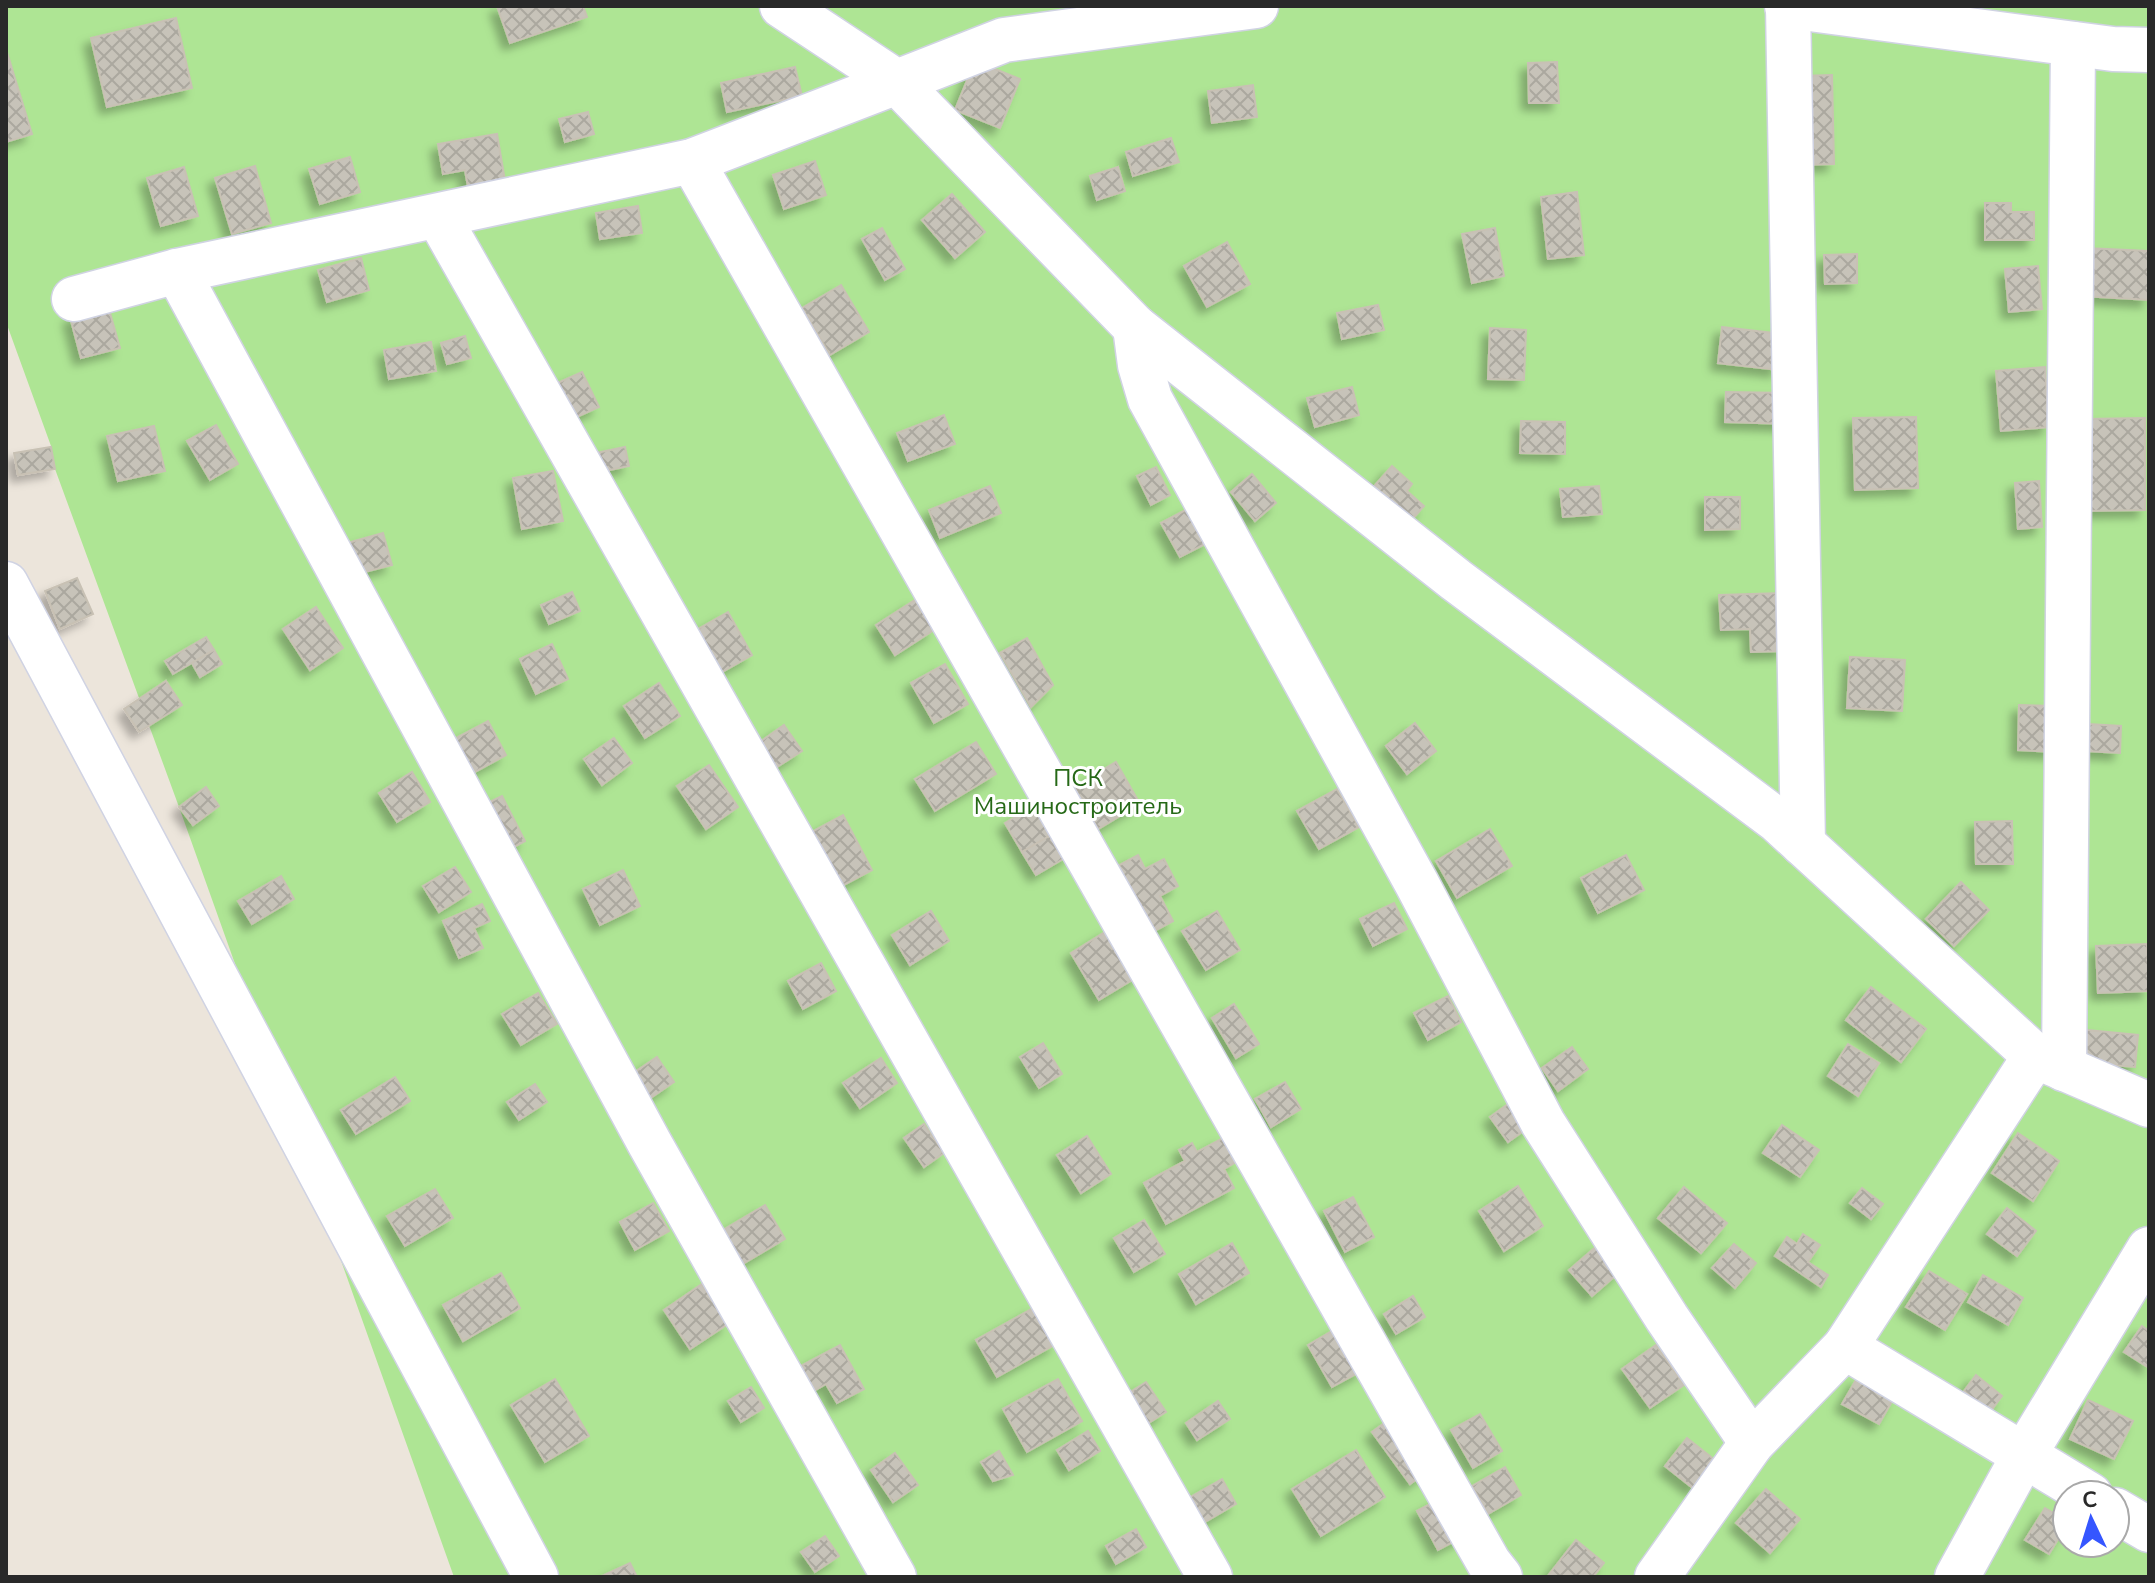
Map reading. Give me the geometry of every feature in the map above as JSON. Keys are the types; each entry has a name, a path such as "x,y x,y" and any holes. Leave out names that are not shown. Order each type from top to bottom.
{"street":[{"path":"782,6 897,82 1135,327 1456,580 1766,812 2050,1062 2149,1105"},
{"path":"74,299 177,271 692,161 1004,40 1256,6"},
{"path":"1803,844 1788,6 2113,49 2149,50"},
{"path":"1657,1577 1752,1443 1845,1347 2050,1062 2073,44"},
{"path":"692,161 1481,1549 1500,1577"},
{"path":"438,216 1210,1577"},
{"path":"177,271 650,1144 894,1577"},
{"path":"1135,327 1140,365 1150,399 1417,884 1543,1123 1667,1318 1752,1443"},
{"path":"6,584 536,1577"},
{"path":"1957,1577 2024,1455 2149,1249"},
{"path":"1845,1347 2064,1479"},
{"path":"2131,1519 2149,1530"}],"green space":[{"name":"ПСК Машиностроитель","path":"6,6 2149,6 2149,1577 454,1577 55,469 51,446 6,322"}],"building":[{"path":"497,6 583,6 587,17 510,43"},
{"path":"176,18 192,88 107,107 91,38"},
{"path":"6,49 32,134 6,142"},
{"path":"975,61 1020,79 1000,128 955,110"},
{"path":"1557,62 1559,103 1529,103 1528,63"},
{"path":"795,67 802,96 727,112 721,83"},
{"path":"1832,75 1834,164 1801,165 1800,76"},
{"path":"1253,85 1257,117 1212,123 1208,91"},
{"path":"588,112 594,134 565,142 559,119"},
{"path":"497,134 505,181 468,187 465,170 443,174 438,144"},
{"path":"1171,138 1179,162 1133,176 1126,152"},
{"path":"350,157 360,192 320,204 309,169"},
{"path":"815,161 826,195 784,209 773,175"},
{"path":"255,166 271,223 232,234 215,178"},
{"path":"184,167 198,216 161,226 147,178"},
{"path":"1118,167 1125,191 1097,200 1090,176"},
{"path":"1577,192 1584,255 1548,259 1541,197"},
{"path":"952,194 985,232 955,258 922,220"},
{"path":"1985,203 2011,203 2011,212 2034,212 2034,240 1985,240"},
{"path":"638,206 642,233 600,239 596,213"},
{"path":"882,228 905,269 885,280 862,239"},
{"path":"1495,228 1504,276 1472,283 1462,234"},
{"path":"1227,242 1250,284 1207,307 1184,266"},
{"path":"2085,248 2149,251 2149,300 2082,296"},
{"path":"1857,254 1857,283 1825,284 1824,255"},
{"path":"361,258 369,290 327,302 318,270"},
{"path":"2038,266 2042,309 2009,312 2005,269"},
{"path":"841,285 869,332 830,355 802,308"},
{"path":"1378,305 1384,330 1342,339 1337,313"},
{"path":"108,306 120,348 81,358 70,317"},
{"path":"1722,327 1782,334 1778,370 1718,363"},
{"path":"1490,328 1526,330 1524,380 1488,379"},
{"path":"465,336 471,358 447,364 441,343"},
{"path":"431,342 436,371 389,379 384,350"},
{"path":"2045,367 2049,427 2001,431 1996,371"},
{"path":"582,372 599,407 570,420 553,385"},
{"path":"1352,387 1359,415 1315,427 1307,398"},
{"path":"1726,392 1790,393 1789,424 1725,422"},
{"path":"944,415 955,444 908,461 897,433"},
{"path":"1916,417 1918,488 1855,490 1853,418"},
{"path":"2145,418 2145,510 2085,511 2084,419"},
{"path":"1521,421 1565,422 1565,454 1520,453"},
{"path":"216,425 238,464 210,480 187,441"},
{"path":"154,426 165,471 118,481 107,436"},
{"path":"51,447 55,469 18,475 14,453"},
{"path":"625,447 629,466 595,473 591,454"},
{"path":"1392,466 1412,484 1407,491 1424,506 1407,525 1369,492"},
{"path":"1156,467 1170,495 1151,505 1137,476"},
{"path":"553,471 563,521 522,529 513,478"},
{"path":"1252,474 1276,503 1255,521 1231,492"},
{"path":"2039,481 2042,527 2018,529 2015,483"},
{"path":"990,486 1001,513 940,538 929,510"},
{"path":"1599,486 1602,514 1563,517 1560,489"},
{"path":"1705,497 1740,497 1740,529 1705,530"},
{"path":"1191,507 1209,542 1180,557 1161,523"},
{"path":"383,533 392,565 361,573 333,547"},
{"path":"77,578 93,614 60,629 45,591"},
{"path":"572,592 580,611 549,624 541,605"},
{"path":"1783,593 1785,651 1751,652 1750,629 1721,630 1719,595"},
{"path":"915,600 934,630 895,655 876,625"},
{"path":"316,607 343,648 310,670 283,629"},
{"path":"728,612 752,655 710,679 686,636"},
{"path":"206,637 214,650 173,674 165,661"},
{"path":"1027,638 1053,685 1031,707 1000,653"},
{"path":"552,644 568,679 536,694 520,659"},
{"path":"214,650 222,664 200,677 192,663"},
{"path":"1850,657 1905,660 1902,711 1847,708"},
{"path":"945,664 968,704 934,723 911,683"},
{"path":"166,681 182,705 139,732 124,709"},
{"path":"659,683 680,716 645,738 624,706"},
{"path":"2019,705 2055,706 2054,752 2018,750"},
{"path":"488,721 506,755 464,778 445,744"},
{"path":"1415,723 1436,751 1407,774 1386,746"},
{"path":"2088,724 2121,726 2120,753 2086,751"},
{"path":"784,725 802,751 774,769 757,744"},
{"path":"614,738 632,763 602,785 584,759"},
{"path":"976,742 996,774 935,811 915,779"},
{"path":"1116,762 1140,804 1098,829 1074,787"},
{"path":"709,765 738,807 706,829 677,786"},
{"path":"412,772 430,802 397,822 379,793"},
{"path":"206,787 219,806 193,825 179,807"},
{"path":"1337,789 1359,827 1319,849 1297,811"},
{"path":"502,796 525,841 503,853 479,807"},
{"path":"1040,802 1056,832 1022,852 1005,823"},
{"path":"843,815 872,870 840,887 804,836"},
{"path":"2012,821 2013,864 1976,864 1975,822"},
{"path":"1490,829 1512,866 1457,898 1436,861"},
{"path":"1056,832 1070,855 1036,875 1022,852"},
{"path":"1138,855 1145,869 1164,859 1178,886 1160,896 1173,921 1149,934 1114,868"},
{"path":"1626,855 1644,890 1598,913 1581,878"},
{"path":"455,867 471,892 439,912 423,886"},
{"path":"623,870 640,906 600,925 583,889"},
{"path":"281,876 294,899 252,924 238,901"},
{"path":"1961,882 1989,910 1954,946 1926,919"},
{"path":"1394,903 1407,929 1373,946 1360,919"},
{"path":"482,904 490,921 474,928 483,948 459,958 443,921"},
{"path":"931,911 949,941 910,965 892,935"},
{"path":"1217,911 1240,950 1206,970 1182,931"},
{"path":"1110,929 1139,976 1099,1000 1071,953"},
{"path":"2147,944 2149,991 2098,993 2096,946"},
{"path":"821,963 836,991 803,1009 788,981"},
{"path":"1871,987 1926,1029 1901,1062 1846,1020"},
{"path":"538,993 557,1024 521,1045 502,1014"},
{"path":"1448,996 1461,1022 1428,1040 1414,1013"},
{"path":"1234,1004 1259,1044 1236,1058 1212,1018"},
{"path":"2077,1029 2138,1035 2135,1067 2075,1062"},
{"path":"1043,1043 1062,1074 1039,1088 1020,1057"},
{"path":"1848,1044 1879,1063 1858,1096 1828,1076"},
{"path":"1572,1047 1588,1069 1558,1091 1542,1068"},
{"path":"657,1057 674,1082 646,1101 629,1076"},
{"path":"881,1058 897,1083 860,1108 843,1083"},
{"path":"395,1077 410,1101 356,1134 341,1110"},
{"path":"1285,1082 1301,1109 1271,1127 1255,1099"},
{"path":"535,1084 547,1102 519,1120 507,1102"},
{"path":"1511,1102 1529,1127 1508,1142 1490,1117"},
{"path":"924,1124 944,1153 924,1167 904,1138"},
{"path":"1782,1125 1819,1150 1800,1177 1763,1153"},
{"path":"2018,1133 2059,1161 2033,1201 1992,1173"},
{"path":"1087,1136 1111,1174 1081,1193 1057,1155"},
{"path":"1223,1138 1236,1162 1224,1169 1234,1188 1166,1224 1144,1183 1185,1161 1179,1150 1192,1143 1197,1152"},
{"path":"1518,1186 1543,1226 1504,1251 1479,1211"},
{"path":"1684,1187 1727,1223 1701,1253 1658,1218"},
{"path":"1862,1188 1883,1204 1871,1219 1850,1203"},
{"path":"435,1189 453,1218 405,1246 387,1216"},
{"path":"1353,1197 1374,1237 1345,1252 1324,1211"},
{"path":"653,1203 669,1231 635,1250 620,1222"},
{"path":"765,1205 785,1239 736,1268 716,1234"},
{"path":"2007,1208 2036,1231 2017,1256 1987,1234"},
{"path":"1144,1220 1165,1254 1134,1272 1114,1238"},
{"path":"1803,1234 1820,1245 1808,1262 1828,1275 1821,1287 1775,1256 1787,1237 1797,1244"},
{"path":"1232,1243 1249,1273 1196,1304 1179,1274"},
{"path":"1734,1244 1756,1263 1735,1288 1712,1268"},
{"path":"1598,1245 1621,1271 1592,1296 1569,1270"},
{"path":"1929,1271 1967,1294 1945,1330 1906,1307"},
{"path":"501,1273 520,1308 463,1341 443,1305"},
{"path":"1983,1275 2023,1298 2008,1325 1968,1302"},
{"path":"702,1284 728,1324 690,1349 664,1310"},
{"path":"1413,1296 1425,1317 1396,1334 1384,1314"},
{"path":"1035,1307 1056,1344 997,1377 976,1340"},
{"path":"2142,1326 2149,1331 2149,1368 2124,1352"},
{"path":"1339,1327 1363,1370 1332,1387 1308,1345"},
{"path":"840,1345 864,1389 837,1403 826,1384 812,1392 799,1367"},
{"path":"1656,1345 1684,1385 1650,1408 1622,1369"},
{"path":"1976,1375 2002,1396 1990,1412 1964,1391"},
{"path":"1857,1378 1894,1398 1879,1424 1842,1404"},
{"path":"555,1379 589,1436 545,1462 511,1405"},
{"path":"1058,1379 1082,1421 1027,1452 1003,1409"},
{"path":"1146,1382 1166,1412 1144,1426 1124,1396"},
{"path":"751,1387 764,1408 741,1422 728,1401"},
{"path":"2088,1400 2133,1421 2114,1459 2070,1439"},
{"path":"1218,1401 1230,1419 1197,1440 1186,1423"},
{"path":"1480,1414 1502,1451 1473,1468 1451,1430"},
{"path":"1390,1419 1428,1471 1410,1484 1372,1432"},
{"path":"1088,1431 1100,1451 1069,1470 1057,1450"},
{"path":"1687,1438 1716,1461 1694,1489 1665,1466"},
{"path":"1356,1450 1385,1497 1321,1536 1292,1489"},
{"path":"999,1451 1013,1475 993,1481 981,1462"},
{"path":"895,1453 918,1485 893,1502 871,1470"},
{"path":"1505,1467 1521,1495 1488,1514 1472,1486"},
{"path":"1222,1479 1236,1504 1200,1525 1185,1500"},
{"path":"1766,1489 1800,1519 1770,1553 1736,1523"},
{"path":"1445,1496 1466,1535 1438,1550 1417,1511"},
{"path":"2045,1508 2051,1512 2049,1554 2025,1540"},
{"path":"1136,1529 1146,1547 1116,1564 1106,1546"},
{"path":"825,1536 839,1556 815,1572 801,1552"},
{"path":"1576,1540 1604,1563 1593,1577 1547,1577"},
{"path":"630,1563 637,1577 600,1577"}]}
